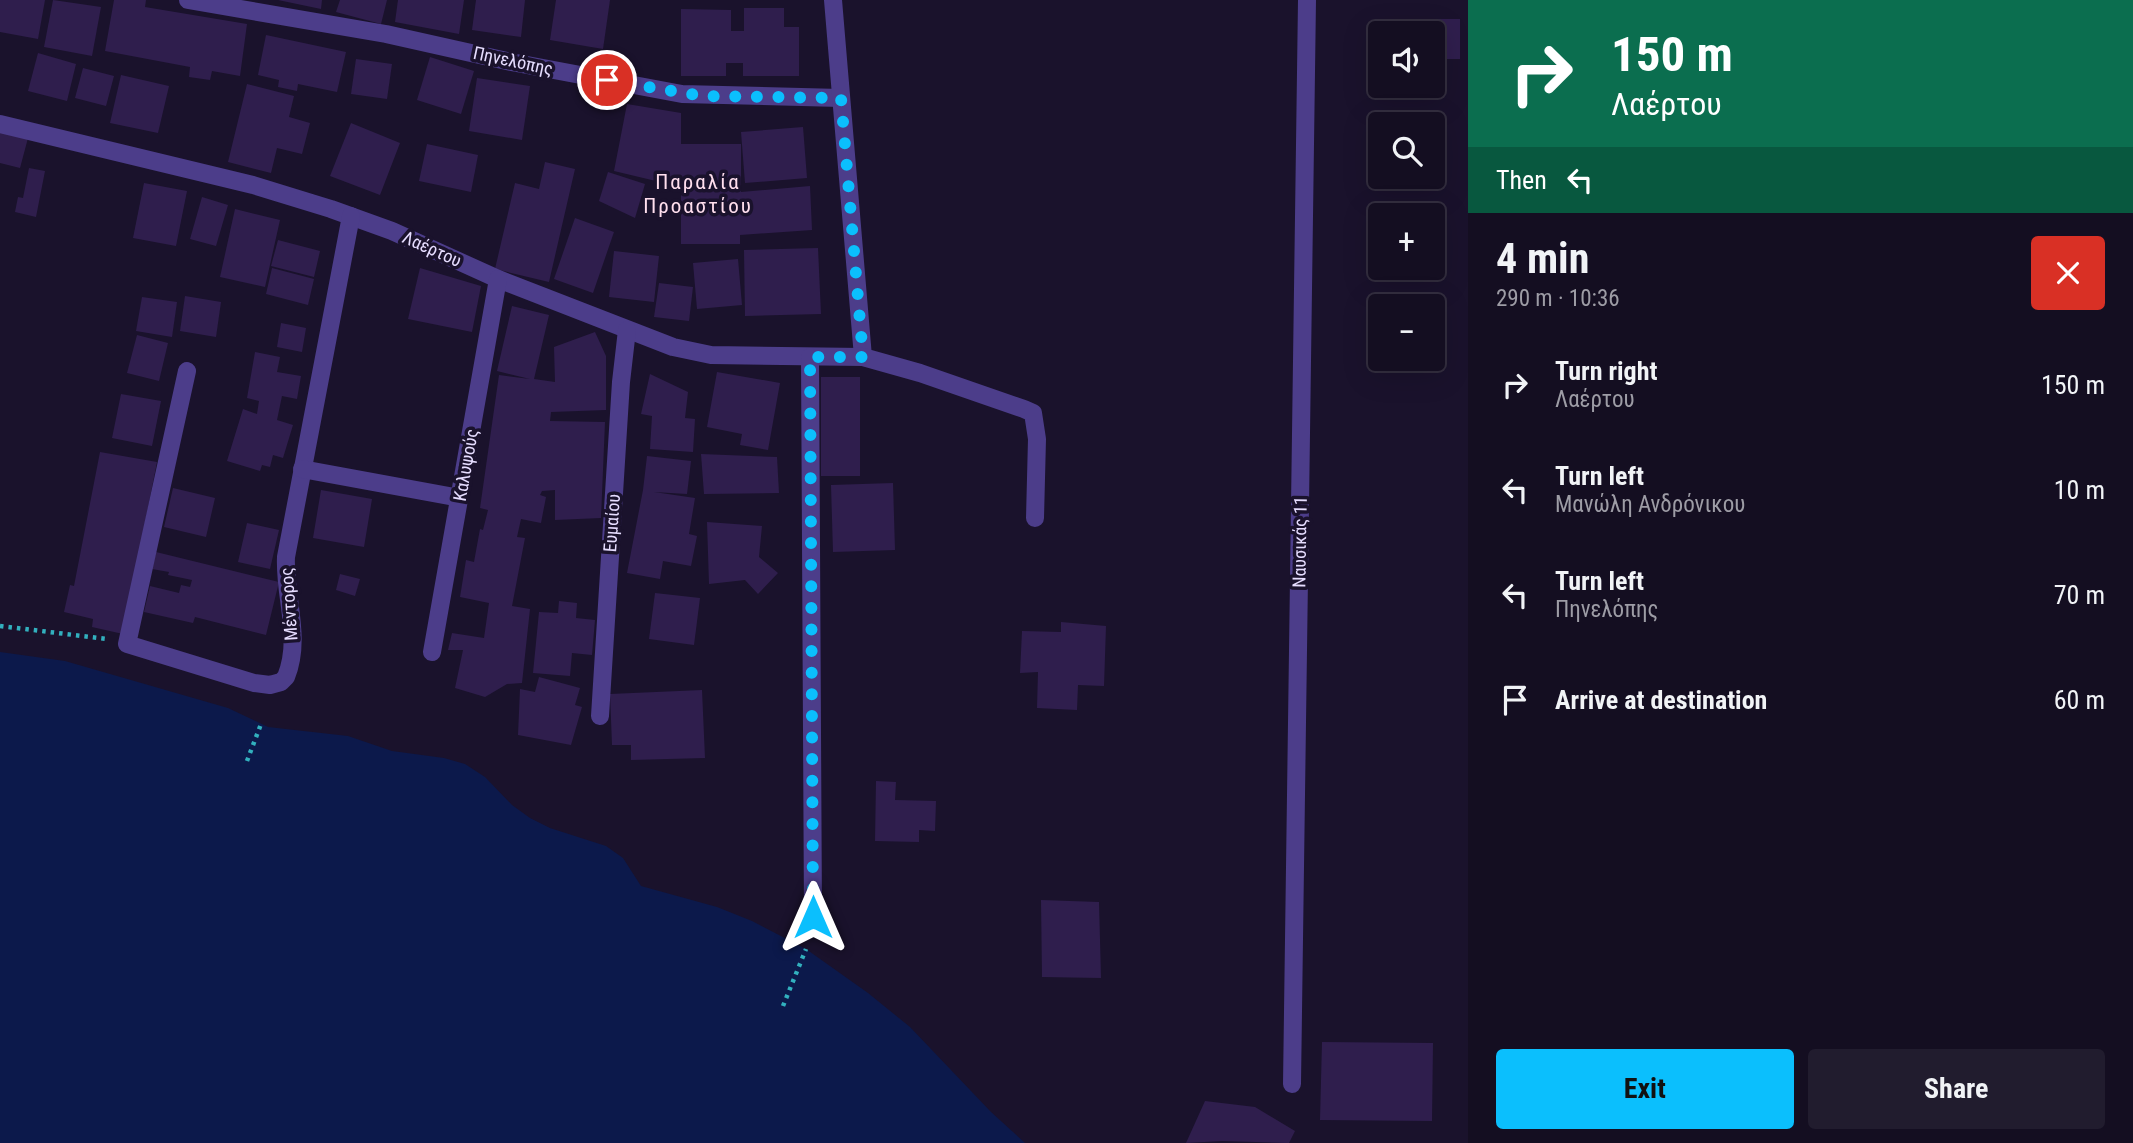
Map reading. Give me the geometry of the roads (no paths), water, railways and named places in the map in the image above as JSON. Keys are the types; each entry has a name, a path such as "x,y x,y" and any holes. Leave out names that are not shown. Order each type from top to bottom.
{"street":[{"name":"Πηνελόπης","path":"188,0 386,34 512,62 682,94 841,98"},
{"path":"832,0 863,357"},
{"name":"Ναυσικάς 11","path":"1292,1084 1307,0"},
{"name":"Λαέρτου","path":"0,124 253,185 351,216 392,231 498,279 673,347 711,355 863,357 920,373 1033,413 1037,439 1035,518"},
{"name":"Μέντορος","path":"187,371 127,644 261,685 275,684 284,680 289,669 293,636 285,574 286,557 351,216"},
{"name":"Καλυψούς","path":"432,652 498,279"},
{"name":"Ευμαίου","path":"600,716 627,330"},
{"path":"810,357 813,917"},
{"path":"302,469 460,498"}],"district":[{"name":"Παραλία Προαστίου","path":"698,194"}]}
